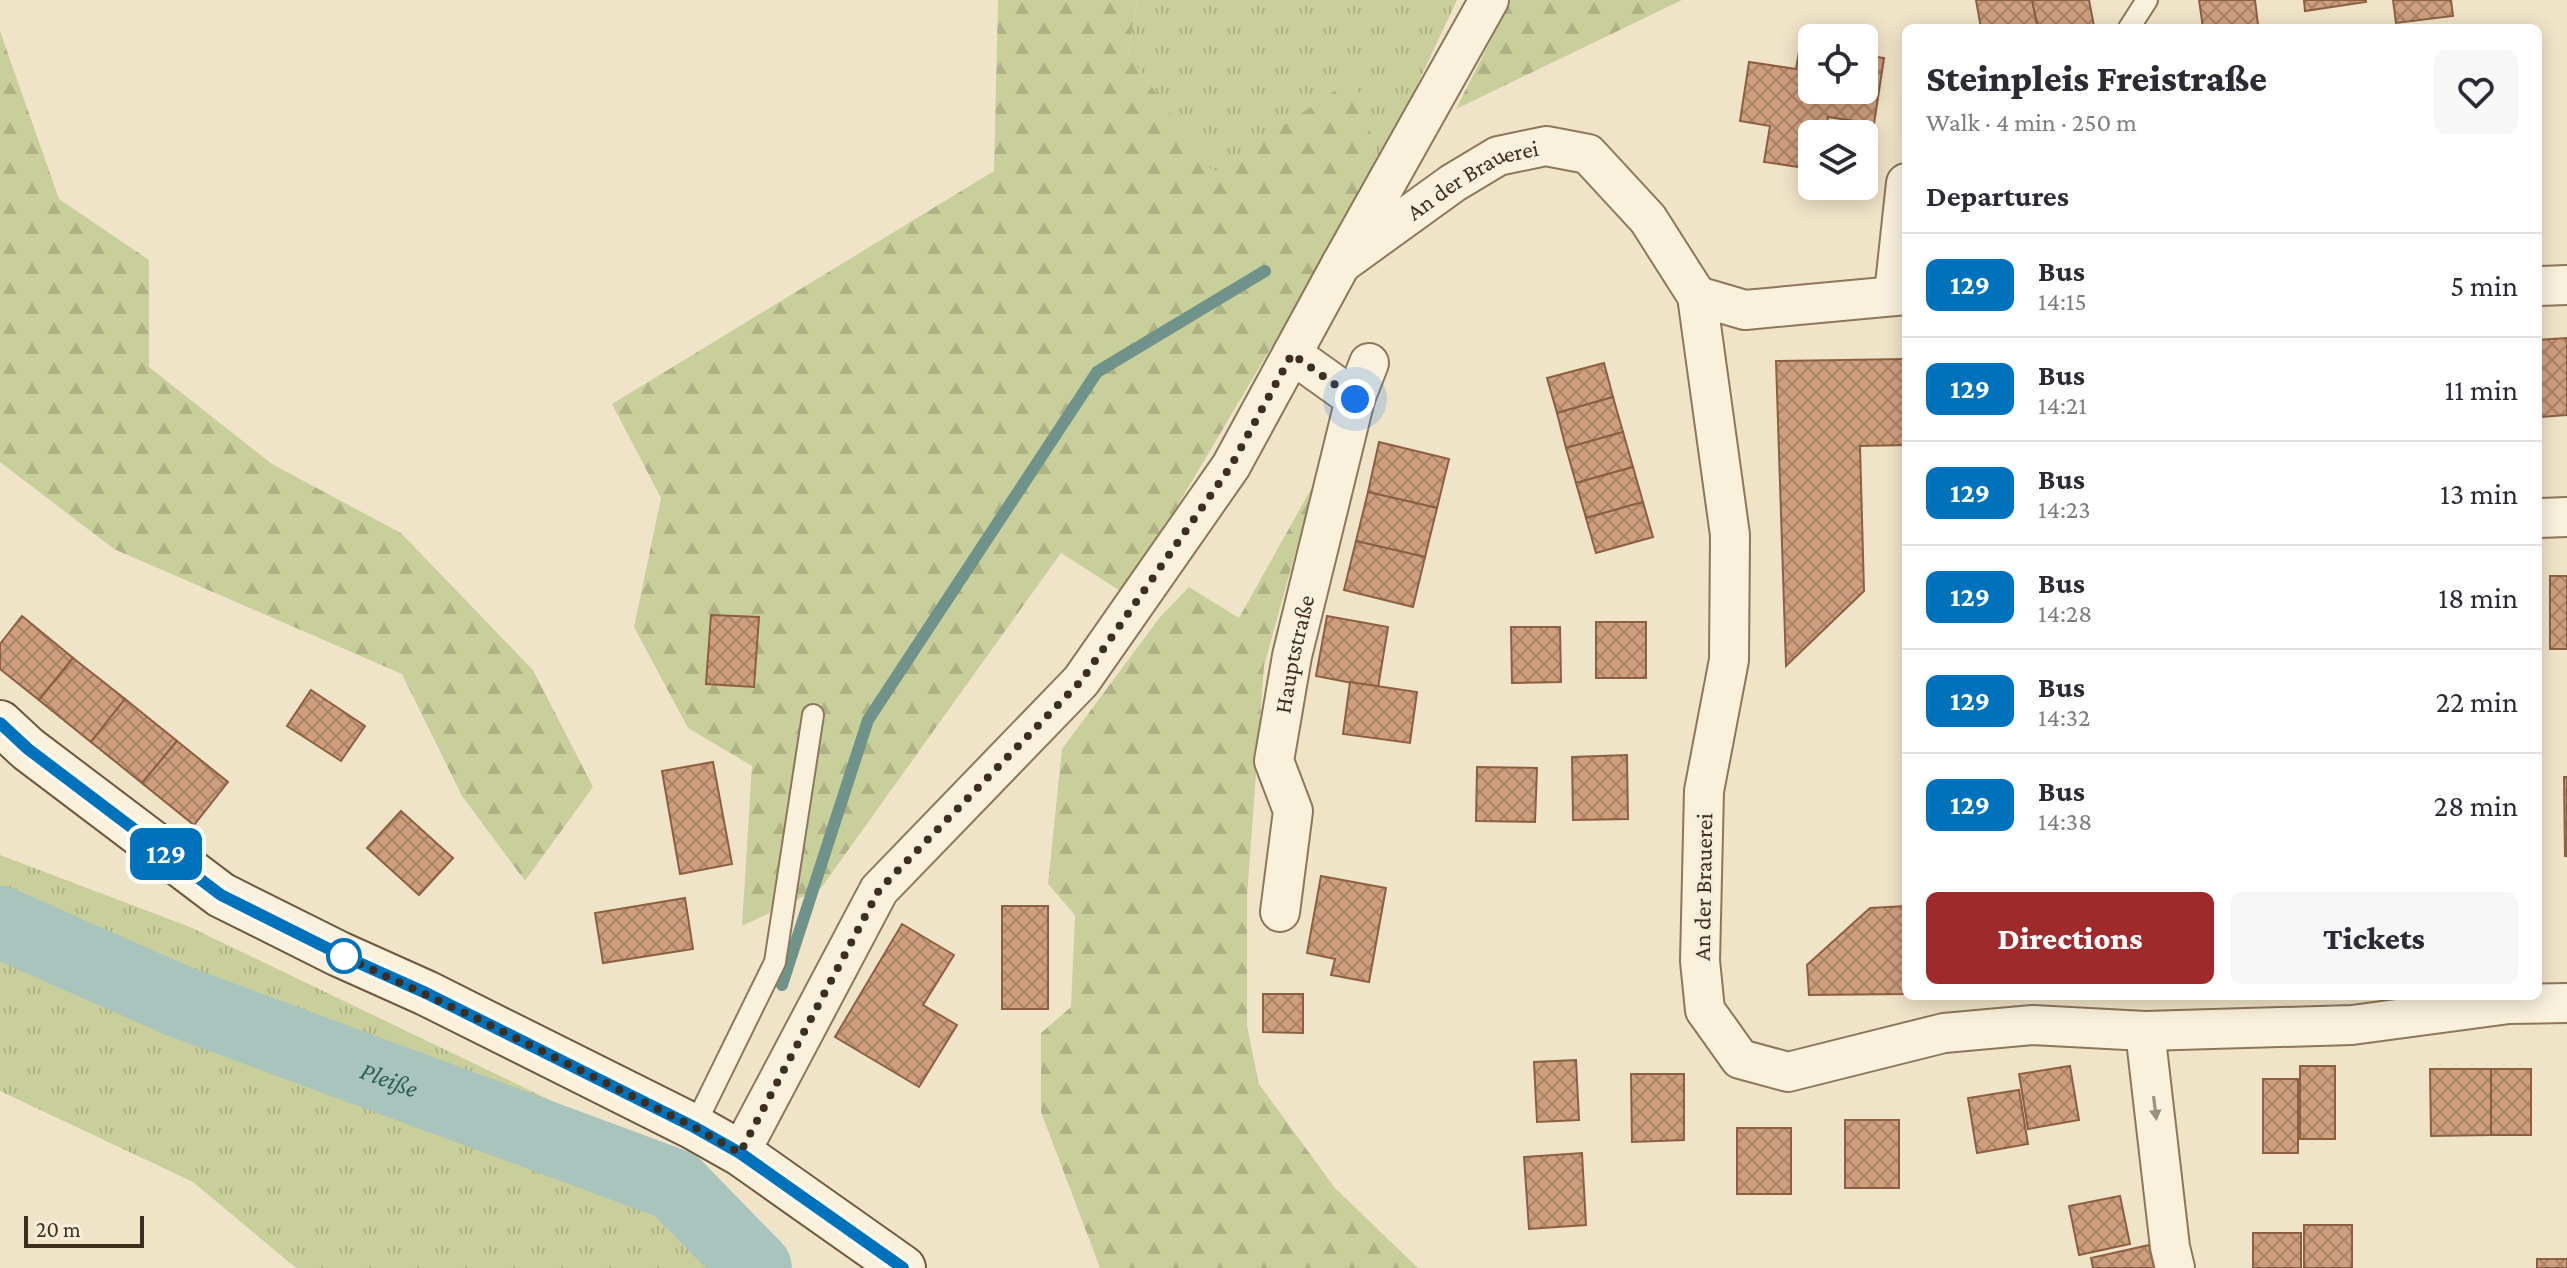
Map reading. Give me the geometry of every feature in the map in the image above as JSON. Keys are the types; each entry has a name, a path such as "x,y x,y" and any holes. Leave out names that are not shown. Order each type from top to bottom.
{"main road":[{"path":"0,723 28,749 221,895 694,1127 740,1153 903,1268"}],"street":[{"name":"An der Brauerei","path":"740,1153 879,890 1081,681 1231,466 1489,0"},
{"name":"An der Brauerei","path":"1341,264 1453,183 1498,156 1546,146 1588,154 1648,219 1697,296 1730,535 1729,660 1704,791 1700,961 1705,1010 1740,1059 1788,1072 1944,1033 2033,1025 2145,1031 2352,1025 2509,1004 2567,1003"},
{"path":"1697,296 1745,310 1900,294 1902,257"},
{"path":"2542,286 2567,285"},
{"path":"1292,354 1355,399"},
{"name":"Hauptstraße","path":"1280,912 1293,811 1274,761 1292,656 1355,399 1369,363"},
{"path":"2542,518 2567,517"},
{"path":"2145,1031 2175,1268"}],"lane":[{"path":"2132,24 2147,0"},
{"path":"694,1127 775,962 813,715"}],"green space":[{"path":"998,0 1137,0 1128,54 1213,172 1354,78 1380,164 1125,594 1061,553 821,888 742,926 752,766 688,728 634,627 661,498 612,404 994,171"},
{"path":"1137,0 1457,0 1380,164 1354,79 1213,173 1128,54"},
{"path":"1511,0 1682,0 1456,109"},
{"path":"0,31 59,199 149,260 149,367 272,464 401,533 533,670 593,787 525,881 462,796 402,674 114,549 0,462"},
{"path":"1315,482 1264,666 1247,896 1247,1026 1259,1084 1334,1187 1418,1268 1100,1268 1041,1112 1041,1033 1071,1007 1075,915 1048,884 1062,749 1160,617 1189,587 1239,618"},
{"path":"0,855 190,927 552,1101 703,1186 790,1268 296,1268 193,1182 0,1091"}],"building":[{"path":"1976,0 2032,0 2037,24 1980,24"},
{"path":"2032,0 2089,0 2094,24 2037,24"},
{"path":"2199,0 2255,0 2258,24 2202,24"},
{"path":"2304,0 2366,0 2366,2 2305,11"},
{"path":"2393,0 2451,0 2453,16 2396,23"},
{"path":"1878,57 1884,58 1878,98"},
{"path":"1798,58 1798,104 1877,104 1875,120 1828,117 1828,120 1798,120 1798,167 1764,162 1770,126 1740,121 1749,62 1796,69"},
{"path":"2567,338 2567,415 2542,417 2542,340"},
{"path":"1902,359 1902,445 1860,446 1864,591 1786,666 1776,361"},
{"path":"1604,363 1613,397 1557,413 1547,378"},
{"path":"1613,397 1623,432 1566,448 1557,413"},
{"path":"1623,432 1633,467 1576,483 1566,448"},
{"path":"1379,442 1449,459 1437,508 1368,492"},
{"path":"1633,467 1643,502 1586,518 1576,483"},
{"path":"1368,492 1437,508 1425,557 1356,541"},
{"path":"1643,502 1653,537 1596,553 1586,518"},
{"path":"1356,541 1425,557 1413,607 1344,590"},
{"path":"2550,576 2567,576 2567,649 2550,649"},
{"path":"711,615 759,617 754,687 706,684"},
{"path":"22,616 73,658 39,700 0,669 0,644"},
{"path":"1327,616 1388,627 1378,688 1316,676"},
{"path":"1596,622 1646,622 1646,678 1596,678"},
{"path":"1511,627 1560,627 1561,682 1512,683"},
{"path":"73,658 125,699 91,742 39,700"},
{"path":"1350,682 1417,692 1410,743 1343,734"},
{"path":"311,690 365,726 341,761 287,726"},
{"path":"125,699 177,741 142,783 91,742"},
{"path":"177,741 228,782 194,825 142,783"},
{"path":"1627,755 1628,819 1573,820 1572,757"},
{"path":"713,762 732,864 680,874 662,771"},
{"path":"1477,767 1537,768 1535,822 1476,821"},
{"path":"2564,777 2567,777 2567,856 2565,856"},
{"path":"401,811 453,858 419,895 367,848"},
{"path":"1321,876 1386,888 1369,982 1331,975 1335,959 1307,953"},
{"path":"685,898 693,949 603,963 595,913"},
{"path":"1002,906 1048,906 1048,1009 1002,1009"},
{"path":"1902,906 1902,994 1809,995 1807,965 1870,908"},
{"path":"902,924 954,955 923,1005 957,1025 919,1087 835,1037"},
{"path":"1263,994 1303,994 1303,1033 1263,1032"},
{"path":"1576,1060 1579,1120 1537,1122 1534,1062"},
{"path":"2070,1066 2079,1120 2028,1129 2019,1074"},
{"path":"2300,1066 2335,1066 2335,1139 2300,1139"},
{"path":"2430,1069 2491,1069 2491,1135 2431,1136"},
{"path":"2491,1069 2531,1069 2531,1135 2491,1135"},
{"path":"1631,1074 1684,1074 1684,1140 1632,1142"},
{"path":"2263,1079 2298,1079 2298,1153 2263,1153"},
{"path":"2019,1090 2028,1144 1977,1153 1968,1098"},
{"path":"1845,1120 1899,1120 1899,1188 1845,1188"},
{"path":"1737,1128 1791,1128 1791,1194 1737,1194"},
{"path":"1582,1153 1586,1225 1529,1229 1524,1157"},
{"path":"2120,1196 2130,1244 2079,1255 2069,1206"},
{"path":"2304,1225 2352,1225 2352,1268 2304,1268"},
{"path":"2253,1233 2301,1233 2301,1268 2253,1268"},
{"path":"2149,1245 2154,1268 2093,1268 2091,1258"},
{"path":"2537,1259 2567,1259 2567,1268 2537,1268"}],"waterway":[{"path":"782,985 868,720 1097,372 1265,271"},
{"name":"Pleiße","path":"0,922 178,1001 675,1185 756,1268"}],"bus line":[{"name":"129","path":"0,723 28,749 221,895 694,1127 740,1153 903,1268"}],"route":[{"path":"344,956 339,954 426,993 740,1153 879,890 1081,681 1231,466 1292,354 1355,399"}]}
